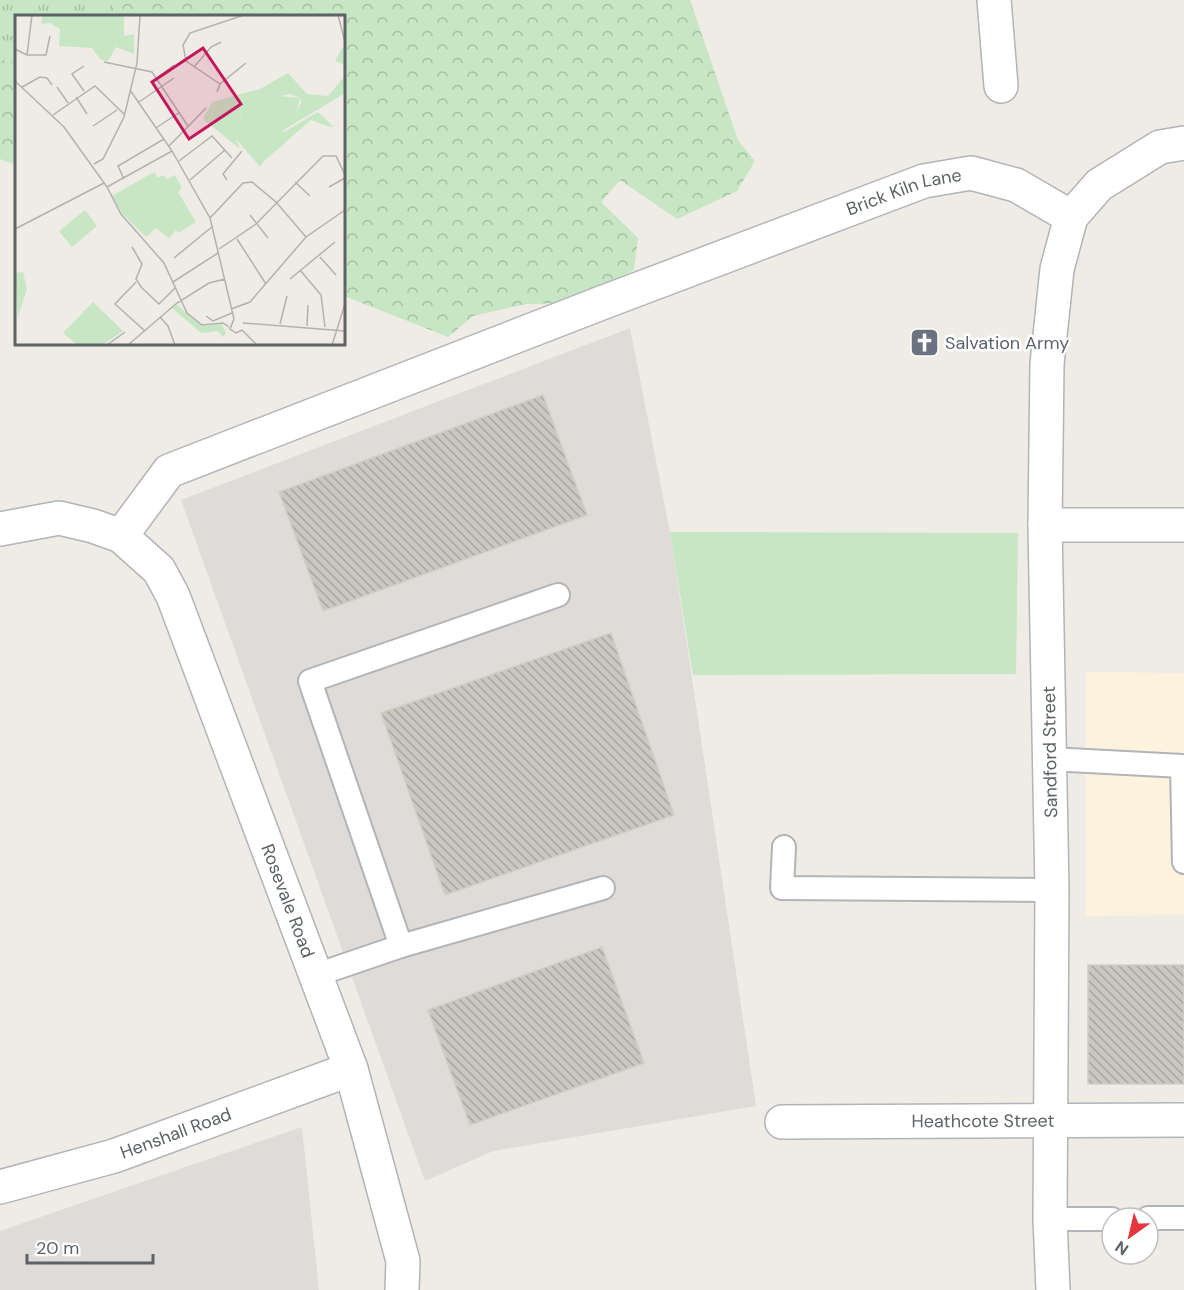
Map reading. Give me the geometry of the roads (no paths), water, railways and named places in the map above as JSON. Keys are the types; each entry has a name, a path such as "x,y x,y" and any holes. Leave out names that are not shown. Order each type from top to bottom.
{"street":[{"path":"994,0 1001,86"},
{"path":"1071,217 1099,185 1160,147 1184,142"},
{"name":"Brick Kiln Lane","path":"121,536 169,471 924,181 971,172 1016,185 1071,217"},
{"name":"Sandford Street","path":"1053,1290 1050,1219 1052,890 1045,525 1047,364 1057,269 1071,217"},
{"path":"0,529 59,518 121,536"},
{"path":"1045,525 1184,525"},
{"name":"Rosevale Road","path":"121,536 159,570 173,596 316,975 351,1069 403,1261 402,1290"},
{"name":"Henshall Road","path":"0,1186 114,1156 351,1069"},
{"name":"Heathcote Street","path":"782,1122 1184,1120"}],"lane":[{"path":"401,946 310,681 558,596"},
{"path":"1050,759 1182,766 1184,862"},
{"path":"784,847 782,888 1052,890"},
{"path":"316,975 401,946 603,888"},
{"path":"1160,1218 1184,1218"},
{"path":"1050,1219 1100,1219"}],"place":[{"name":"Salvation Army","path":"924,343"}]}
